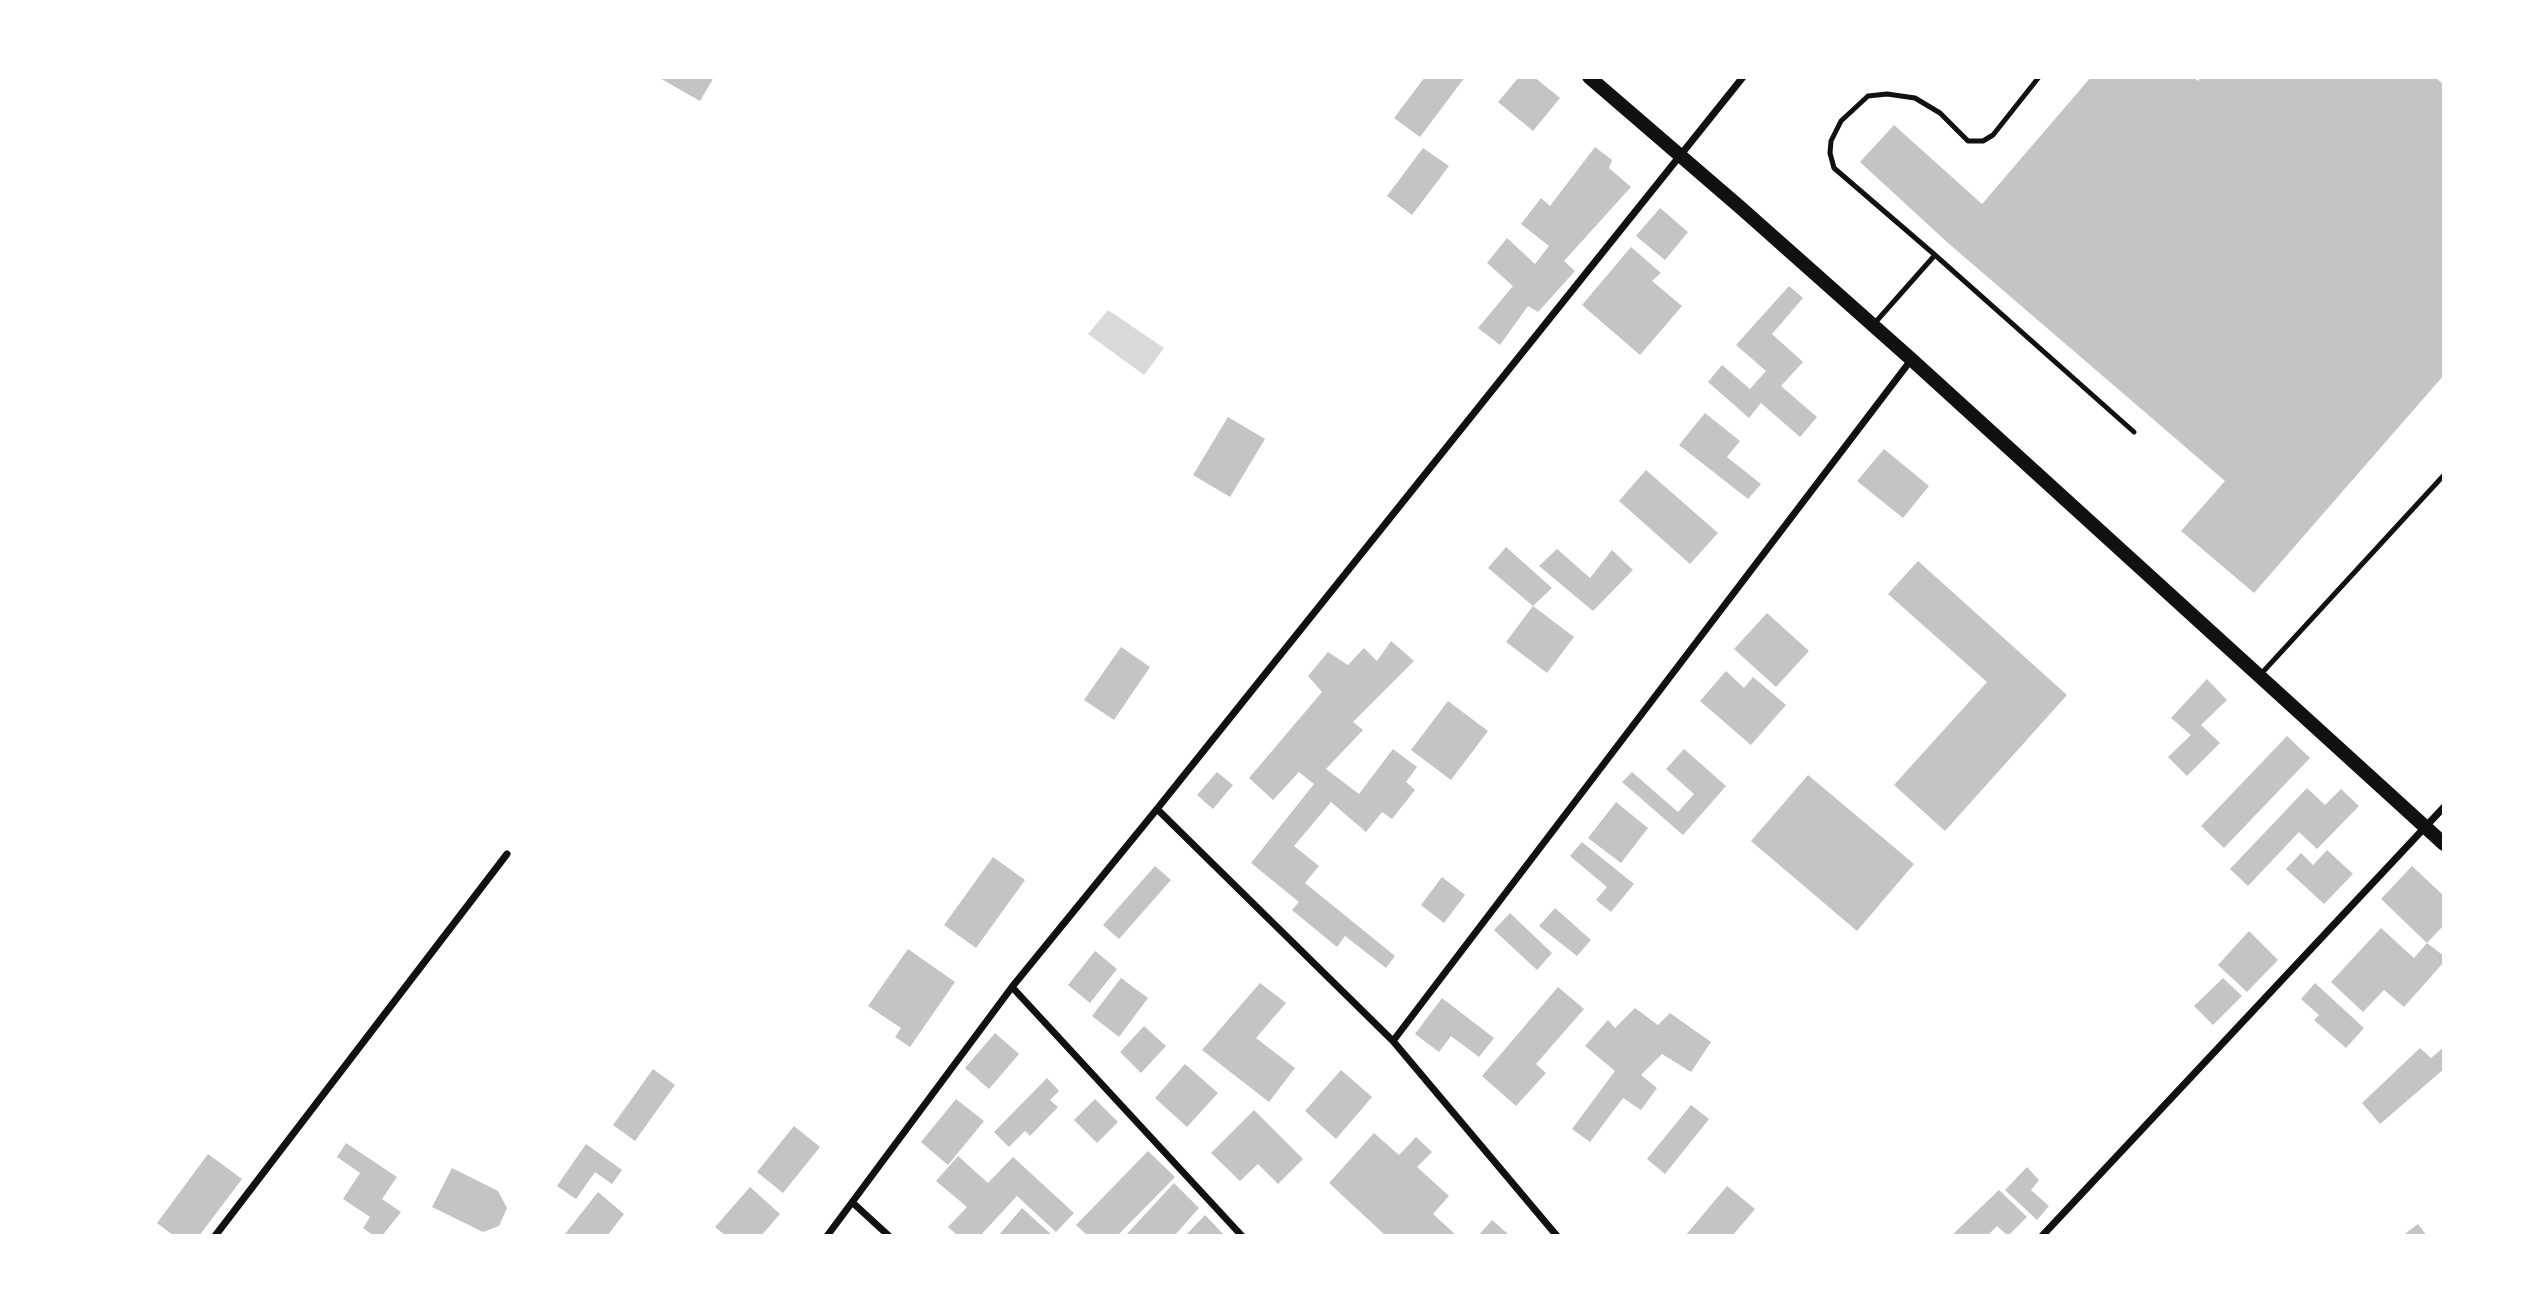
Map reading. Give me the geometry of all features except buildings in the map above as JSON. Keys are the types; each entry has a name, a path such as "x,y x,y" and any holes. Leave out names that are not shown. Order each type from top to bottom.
{"main road":[{"path":"1589,77 1911,359 2444,844"}],"street":[{"path":"827,1236 1012,987 1743,77"},
{"path":"1393,1041 1911,359"},
{"path":"2042,1236 2444,807"},
{"path":"1157,809 1393,1041 1557,1236"},
{"path":"215,1236 507,854"},
{"path":"1012,987 1241,1236"},
{"path":"853,1203 890,1236"}],"lane":[{"path":"2039,77 1993,135 1983,141 1968,141 1940,113 1915,99 1887,94 1868,96 1841,121 1831,141 1830,153 1834,168 2134,432"},
{"path":"1873,326 1935,255"},
{"path":"2260,675 2444,475"}],"shaded area":[{"path":"1108,310 1164,348 1144,375 1088,334"}]}
